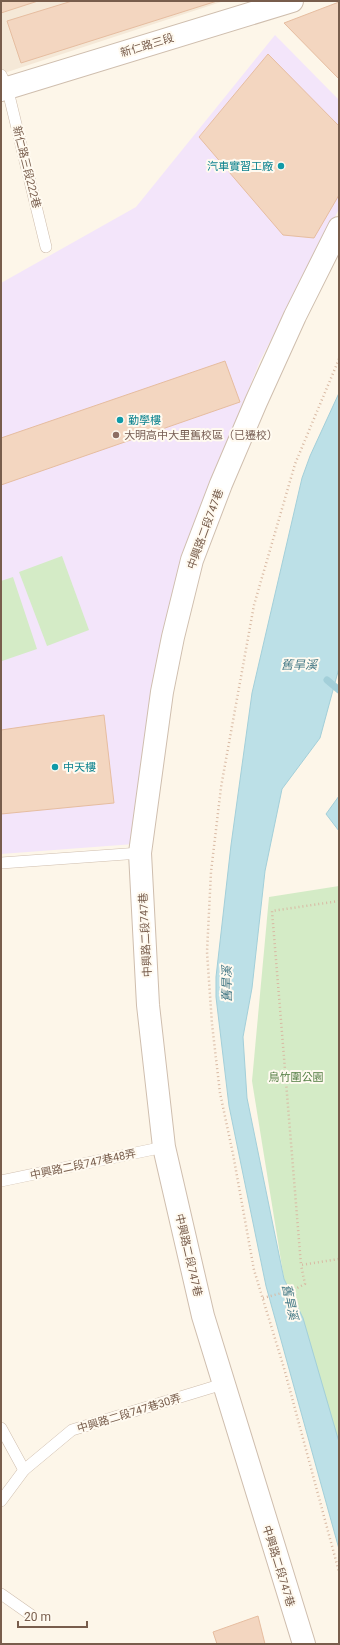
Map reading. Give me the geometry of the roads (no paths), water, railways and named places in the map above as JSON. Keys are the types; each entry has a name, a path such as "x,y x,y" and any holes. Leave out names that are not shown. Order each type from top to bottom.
{"street":[{"name":"新仁路三段","path":"3,84 292,1"},
{"name":"中興路二段747巷","path":"304,1644 203,1316 164,1148 148,1004 140,853 158,692 192,560 221,484 319,259 339,228"}],"lane":[{"name":"新仁路三段222巷","path":"3,84 46,247"},
{"path":"1,863 140,853"},
{"name":"中興路二段747巷48弄","path":"1,1181 164,1148"},
{"name":"中興路二段747巷30弄","path":"1,1501 24,1470 72,1430 223,1384"},
{"path":"1,1428 24,1470"},
{"path":"1,1594 31,1616"}],"water":[{"name":"舊旱溪","path":"339,393 339,668 320,738 282,789 265,871 252,988 243,1037 247,1098 284,1279 303,1318 339,1442 339,1549 266,1286 229,1106 216,997 216,977 231,845 252,693 302,478 310,456"},
{"path":"339,796 339,831 326,814"}],"waterway":[{"path":"327,680 339,690"}],"place":[{"name":"汽車實習工廠","path":"281,166"},
{"name":"勤學樓","path":"120,420"},
{"name":"大明高中大里舊校區（已遷校）","path":"116,435"},
{"name":"中天樓","path":"55,767"}],"park label":[{"name":"鳥竹圍公園","path":"296,1077"}]}
